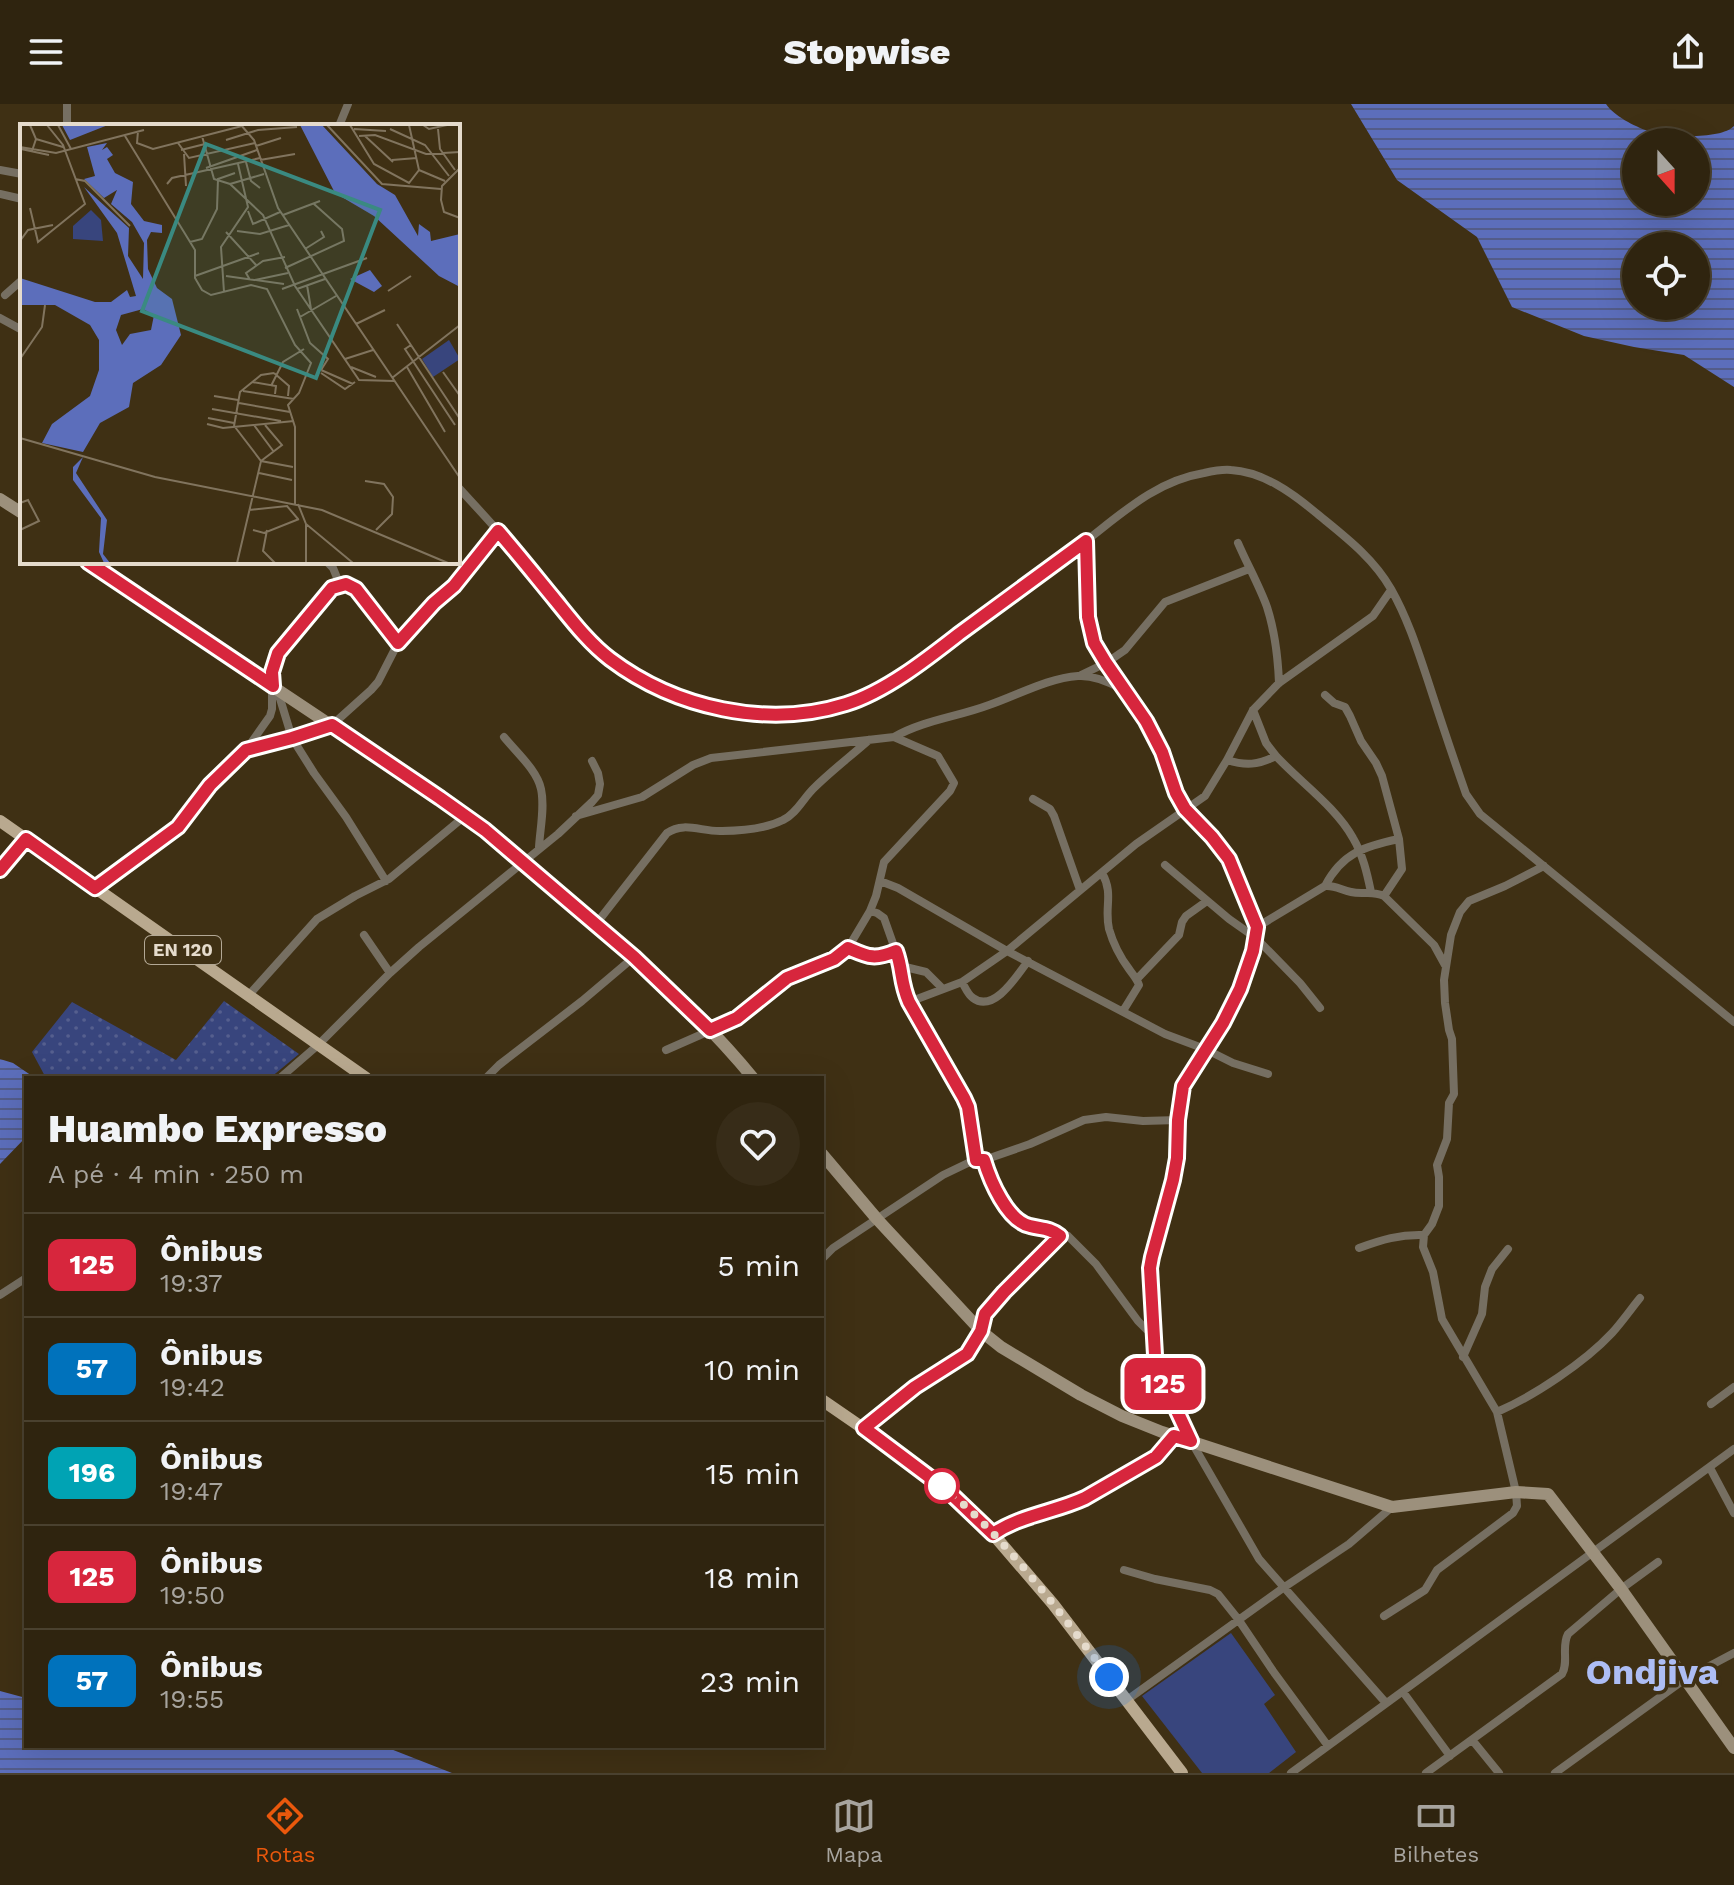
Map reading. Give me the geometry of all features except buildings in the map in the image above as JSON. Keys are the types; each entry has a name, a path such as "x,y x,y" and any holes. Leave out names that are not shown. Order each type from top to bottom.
{"main road":[{"name":"EN 120","path":"0,821 363,1076"},
{"path":"825,1407 864,1428 948,1491 993,1534 1053,1604 1182,1773"}],"street":[{"path":"67,104 67,124"},
{"path":"340,124 348,104"},
{"path":"0,170 20,174"},
{"path":"0,194 20,199"},
{"path":"5,295 20,282"},
{"path":"0,318 20,329"},
{"path":"460,489 592,644 610,659 646,682 689,701 720,710 786,714 846,704 869,695 920,663 1157,488 1183,476 1228,469 1244,471 1283,488 1363,553 1379,570 1409,626 1466,794 1480,814 1734,1022"},
{"path":"0,499 20,512"},
{"path":"246,750 332,725 378,682 398,643 454,586 498,531"},
{"path":"1086,541 1088,617 1094,643 1146,721 1185,809 1229,859 1257,927 1240,989 1223,1023 1183,1086 1173,1180 1150,1268 1155,1355 1161,1379 1191,1441 1259,1559 1386,1703"},
{"path":"1238,543 1266,604 1274,631 1279,683"},
{"path":"91,564 485,830 634,957 710,1030 751,1076"},
{"path":"329,564 340,585"},
{"path":"576,816 642,797 693,765 711,758 894,737 911,727 985,707 1055,680 1080,675 1125,650 1165,602 1249,569"},
{"path":"386,881 292,738 272,672 278,653 324,596 340,585 351,585 356,589 398,643"},
{"path":"909,1002 962,982 1007,951 1136,844 1205,796 1253,710 1279,683 1373,616 1391,590"},
{"path":"1080,675 1106,680 1124,690"},
{"path":"95,888 178,827 210,785 246,750 270,716 275,688"},
{"path":"1325,695 1345,707 1382,776 1399,839 1402,869 1384,896"},
{"path":"1253,710 1266,743 1276,756 1331,808 1352,836 1363,859 1371,892"},
{"path":"504,737 541,787 539,847"},
{"path":"666,1050 737,1018 787,978 834,959 848,948 870,911 884,862 954,783 938,756 894,737"},
{"path":"596,924 667,833 685,826 720,832 750,829 784,820 812,790 869,740"},
{"path":"1227,760 1251,765 1276,756"},
{"path":"282,1076 390,973 558,834 598,795 600,784 592,761"},
{"path":"1033,799 1050,809 1054,816 1080,890"},
{"path":"248,996 317,919 386,881 465,816"},
{"path":"0,870 26,839"},
{"path":"1325,886 1330,875 1359,850 1399,839"},
{"path":"1165,865 1256,938 1320,1008"},
{"path":"1384,1616 1425,1590 1437,1570 1513,1513 1517,1506 1497,1412 1442,1319 1433,1272 1423,1247 1424,1235 1439,1206 1437,1165 1447,1139 1449,1103 1454,1094 1452,1039 1445,1003 1445,965 1451,935 1460,912 1469,901 1544,866"},
{"path":"1102,873 1109,892 1107,909 1113,941 1139,985 1123,1011"},
{"path":"880,881 1165,1034 1233,1063 1268,1074"},
{"path":"1257,927 1325,886 1333,885 1354,893 1371,892 1384,896 1434,945 1445,965"},
{"path":"1137,979 1179,935 1186,916 1207,901"},
{"path":"870,911 884,918 901,966 902,986 964,1098 980,1160 996,1191 1022,1223 1052,1230 1060,1236"},
{"path":"364,935 390,973"},
{"path":"848,948 874,957 896,951"},
{"path":"488,1076 634,957"},
{"path":"962,982 976,1000 992,1000 1006,990 1028,961"},
{"path":"901,966 926,972 942,988"},
{"path":"824,1257 833,1248 962,1165 1030,1144 1084,1120 1106,1117 1143,1121 1178,1120"},
{"path":"824,1156 877,1219 981,1331 1001,1347 1122,1416 1392,1507 1516,1492 1548,1494 1594,1552 1734,1748"},
{"path":"864,1428 915,1387 967,1354 981,1331 985,1314 1063,1234 1096,1264 1142,1326 1155,1333"},
{"path":"1359,1248 1387,1238 1424,1235"},
{"path":"1463,1357 1482,1314 1485,1287 1492,1269 1508,1249"},
{"path":"0,1295 24,1279"},
{"path":"1497,1412 1545,1385 1592,1351 1640,1298"},
{"path":"1711,1404 1734,1387"},
{"path":"993,1534 1012,1522 1085,1498 1156,1457 1174,1436"},
{"path":"1291,1773 1734,1449"},
{"path":"1710,1468 1734,1513"},
{"path":"1127,1700 1238,1619 1349,1544 1392,1507"},
{"path":"1426,1773 1562,1674 1568,1634 1658,1562"},
{"path":"1124,1570 1218,1594 1328,1746"},
{"path":"1555,1773 1685,1679 1734,1653"},
{"path":"1403,1692 1450,1756"},
{"path":"1473,1741 1499,1773"}],"shaded area":[{"path":"1351,104 1606,104 1614,113 1641,128 1622,128 1622,216 1710,216 1710,135 1734,126 1734,387 1684,355 1584,336 1512,307 1477,237 1397,180"},
{"path":"224,1001 299,1054 272,1076 45,1076 32,1052 72,1002 176,1060"},
{"path":"0,1059 13,1063 32,1076 24,1076 24,1139 0,1164"},
{"path":"1231,1633 1275,1695 1264,1704 1296,1752 1269,1773 1202,1773 1142,1696"},
{"path":"0,1691 24,1697 24,1748 388,1748 452,1773 0,1773"}],"bus line":[{"name":"125","path":"0,870 26,839 95,888 184,822 210,785 246,750 332,725 485,830 634,957 710,1030 737,1018 787,978 834,959 848,948 869,957 896,951 902,986 909,1002 968,1107 976,1160 984,1160 996,1191 1022,1223 1052,1230 1060,1236 985,1314 981,1331 967,1354 906,1393 864,1428 959,1500 993,1534 1012,1522 1085,1498 1162,1453 1174,1436 1191,1441 1157,1368 1150,1268 1177,1158 1183,1086 1223,1023 1240,989 1253,951 1257,927 1229,859 1185,809 1146,721 1094,643 1088,617 1086,541 920,663 869,695 846,704 786,714 720,710 662,690 625,669 592,644 498,531 454,586 398,643 356,589 346,584 332,588 278,653 272,672 273,686 90,564"}],"district":[{"name":"Ondjiva","path":"1652,1671"}],"route":[{"path":"942,1486 993,1534 1053,1604 1109,1677"}]}
